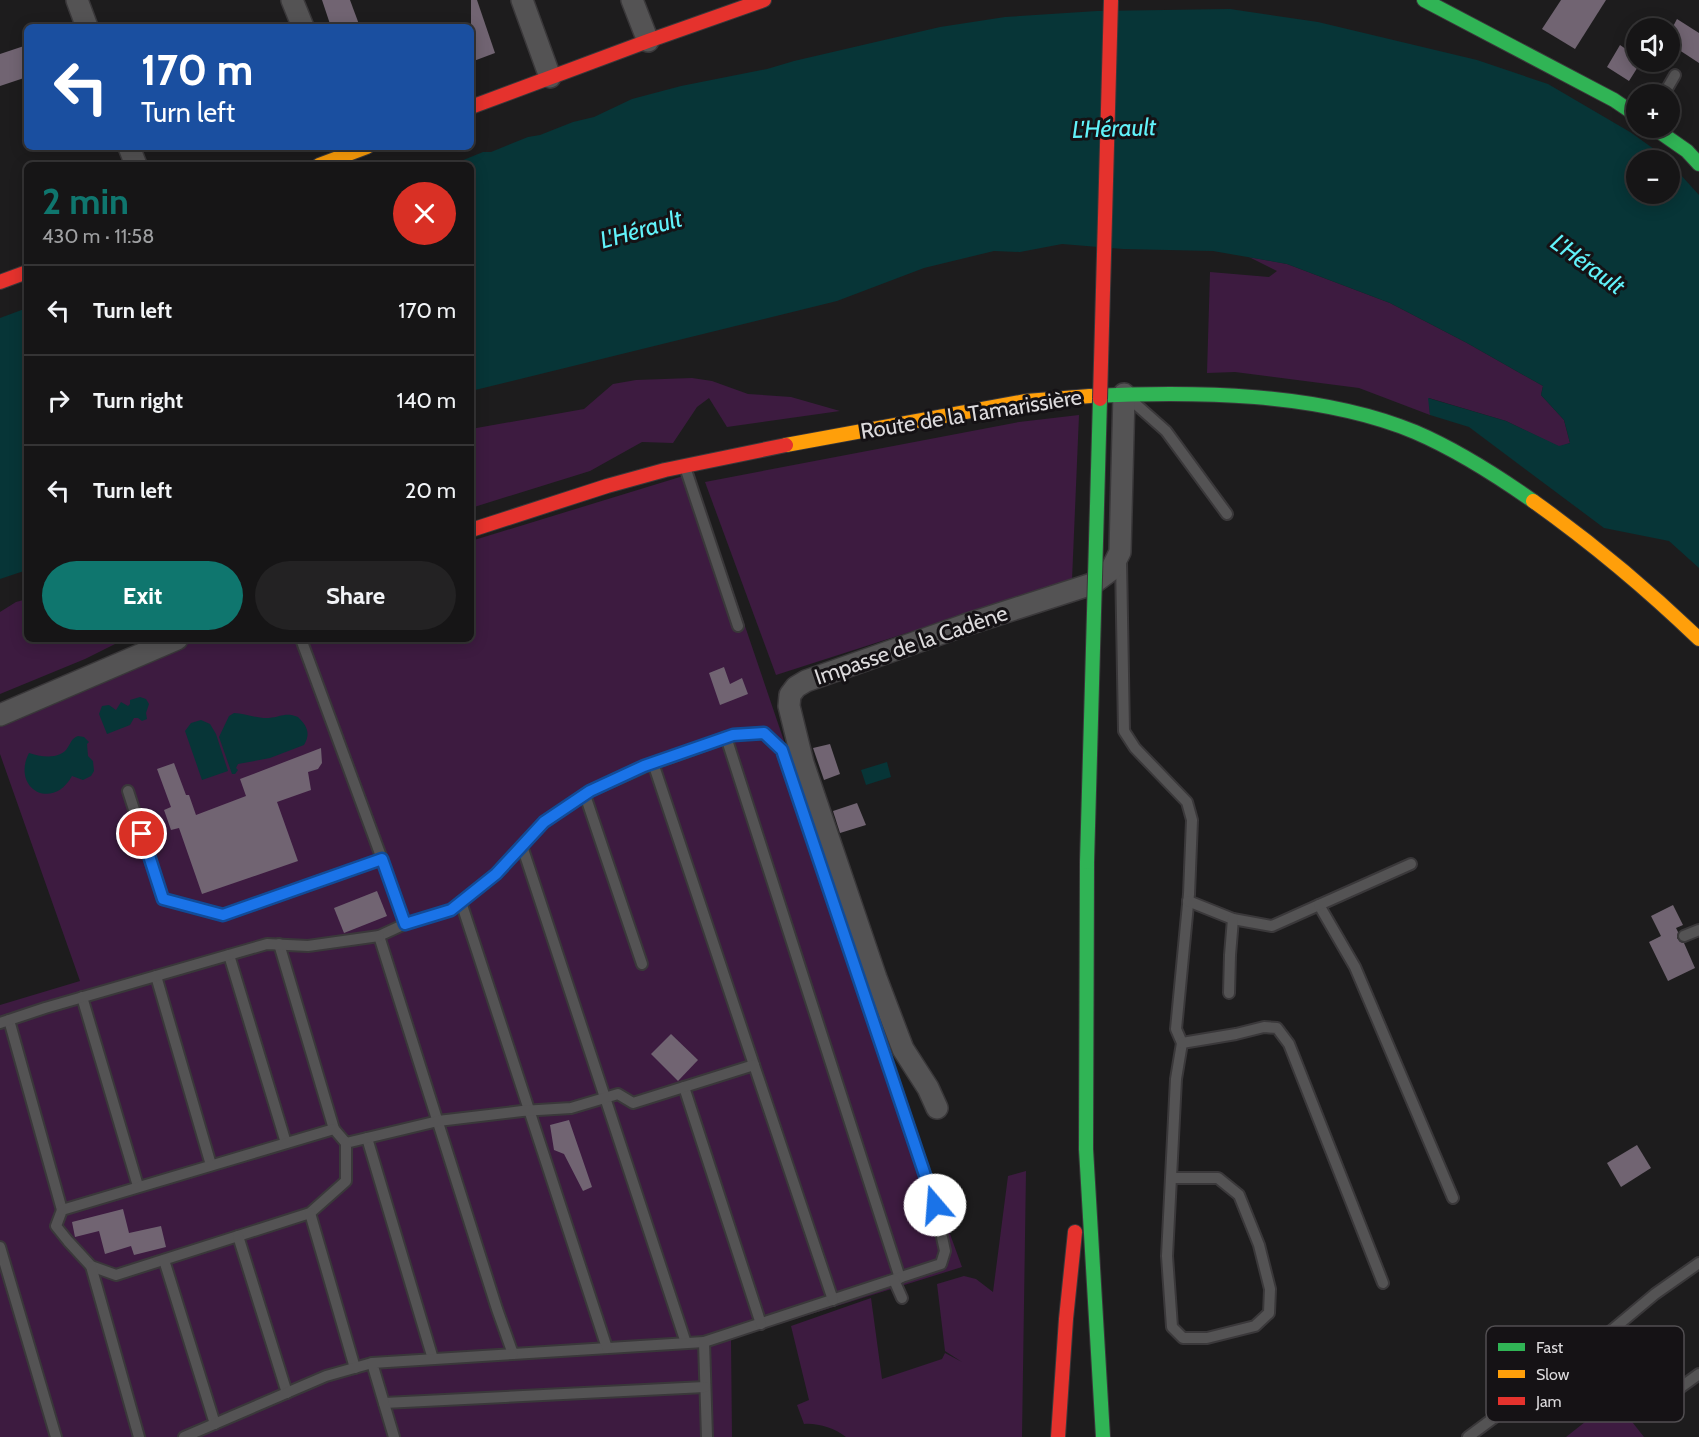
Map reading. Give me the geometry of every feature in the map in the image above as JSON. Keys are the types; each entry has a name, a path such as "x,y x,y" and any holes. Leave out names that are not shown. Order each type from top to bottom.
{"main road":[{"path":"474,106 648,40 764,0"},
{"path":"1103,1437 1086,1149 1087,862 1111,0"},
{"path":"1424,0 1626,108"},
{"path":"1668,138 1687,151 1699,164"},
{"path":"326,162 354,150"},
{"path":"0,282 24,273"},
{"name":"Route de la Tamarissière","path":"474,529 607,486 685,466 1026,401 1124,394 1248,396 1355,413 1448,447 1495,475 1565,523 1640,585 1699,639"},
{"path":"1058,1437 1066,1319 1086,1149"},
{"path":"1066,1319 1066,1437"}],"street":[{"path":"77,0 86,24"},
{"path":"292,0 302,24"},
{"path":"522,0 550,77"},
{"path":"632,0 648,40"},
{"path":"1120,552 1124,394"},
{"name":"Impasse de la Cadène","path":"937,1108 928,1088 903,1049 866,951 803,763 789,706 790,695 796,687 806,681 965,625 1092,584 1112,570 1120,552"},
{"path":"0,715 170,642"}],"lane":[{"path":"1670,84 1675,75"},
{"path":"1124,394 1166,431 1227,514"},
{"path":"685,466 738,626"},
{"path":"1120,552 1124,731 1135,748 1187,802 1192,820 1188,901 1176,1029 1182,1042 1176,1078 1167,1256 1172,1327 1183,1338 1207,1338 1255,1326 1269,1313 1270,1289 1259,1245 1239,1195 1218,1178 1171,1178"},
{"path":"302,642 405,924"},
{"path":"140,1437 91,1266 56,1226 62,1210 4,1022 267,944 308,946 379,936 405,924 451,910 496,874 544,822 585,795 653,763 726,737 764,733 782,750 935,1205 945,1251 941,1264 704,1342 372,1363 326,1376 184,1437"},
{"path":"726,737 902,1298"},
{"path":"653,763 832,1300"},
{"path":"128,792 163,899 223,915 382,859"},
{"path":"585,795 642,964"},
{"path":"522,846 686,1343"},
{"path":"1188,901 1233,919 1272,926 1411,864"},
{"path":"461,902 607,1348"},
{"path":"1319,904 1355,967 1453,1198"},
{"path":"1229,993 1233,919"},
{"path":"1684,936 1699,930"},
{"path":"379,936 513,1353"},
{"path":"91,1266 116,1275 310,1213 346,1181 346,1143 334,1129 279,944"},
{"path":"229,955 286,1143"},
{"path":"156,976 211,1165"},
{"path":"82,997 138,1186"},
{"path":"1182,1042 1236,1034 1264,1027 1277,1028 1290,1044 1383,1284"},
{"path":"346,1143 438,1121 570,1108 618,1094 633,1103 754,1065"},
{"path":"684,1087 761,1323"},
{"path":"62,1210 334,1129"},
{"path":"367,1138 433,1359"},
{"path":"310,1213 355,1368"},
{"path":"238,1236 287,1393"},
{"path":"0,1247 56,1437"},
{"path":"164,1260 215,1424"},
{"path":"1617,1326 1655,1294 1699,1263"},
{"path":"704,1342 707,1437"},
{"path":"372,1363 394,1437"},
{"path":"1684,1385 1699,1374"},
{"path":"384,1403 705,1387"},
{"path":"1468,1437 1488,1422"}],"shaded area":[{"path":"1249,257 1287,264 1390,303 1543,386 1541,395 1564,420 1570,443 1559,447 1506,421 1429,398 1430,415 1359,388 1235,372 1207,373 1210,272 1269,277 1277,271"},
{"path":"692,378 712,381 748,394 791,397 840,411 727,427 709,398 697,407 673,443 642,442 590,471 474,507 474,428 584,409 613,384 636,380"},
{"path":"1079,415 1072,580 776,675 705,482 1019,422"},
{"path":"693,473 784,741 879,1039 962,1267 731,1339 732,1437 0,1437 0,1005 80,981 0,754 0,721 186,642 474,642 474,540"},
{"path":"24,600 24,642 117,643 85,659 0,694 0,612"},
{"path":"1026,1171 1022,1437 846,1437 826,1427 804,1424 797,1405 809,1400 791,1326 871,1298 882,1379 942,1359 945,1353 962,1362 945,1351 937,1284 964,1276 976,1279 993,1292 1008,1176"},
{"path":"1585,1422 1632,1422 1644,1437 1566,1437"}],"water":[{"name":"L'Hérault","path":"1230,9 1318,22 1477,60 1548,84 1626,130 1626,138 1638,138 1655,150 1626,150 1626,204 1680,204 1680,174 1699,195 1699,568 1669,541 1604,528 1469,427 1430,415 1428,398 1506,421 1559,446 1570,443 1564,420 1541,395 1543,386 1390,303 1287,264 1213,251 1123,249 1062,244 1020,252 994,251 924,268 837,301 474,390 474,162 458,162 573,122 594,117 632,99 681,86 767,69 940,27 1005,17 1097,11"},
{"path":"24,309 24,571 0,579 0,318"},
{"path":"140,697 146,699 149,704 147,719 142,721 134,718 130,725 107,734 99,714 102,706 109,705 116,710 121,702 128,706 130,700"},
{"path":"234,713 265,718 286,715 298,717 307,730 306,741 304,745 270,758 238,764 236,768 238,770 232,774 219,737 229,716"},
{"path":"201,720 210,724 216,734 228,771 202,780 185,731 191,723"},
{"path":"78,736 84,737 89,742 87,744 88,756 93,761 94,771 91,776 83,780 72,776 64,787 54,793 45,794 29,785 25,776 25,766 29,753 56,756 65,751 73,739"},
{"path":"887,762 891,777 866,785 861,770"}],"building":[{"path":"322,0 350,0 359,24 330,24"},
{"path":"471,0 477,0 495,53 474,61 474,24 471,24"},
{"path":"1561,0 1606,0 1575,49 1542,29"},
{"path":"1680,21 1699,33 1699,63 1680,51"},
{"path":"1620,45 1626,49 1626,72 1635,72 1629,81 1607,67"},
{"path":"24,46 24,78 0,86 0,54"},
{"path":"724,667 730,684 742,678 748,694 720,705 709,673"},
{"path":"830,744 840,774 824,780 813,748"},
{"path":"321,748 322,763 318,769 308,772 311,790 277,802 298,861 202,894 179,828 171,830 164,810 171,807 157,769 174,763 196,815 246,796 240,779"},
{"path":"857,803 866,825 840,833 833,811"},
{"path":"377,891 387,916 344,933 334,908"},
{"path":"1673,905 1683,925 1676,928 1677,938 1684,943 1695,968 1668,981 1649,942 1661,936 1651,916"},
{"path":"671,1034 698,1060 678,1081 651,1054"},
{"path":"569,1120 592,1187 583,1191 564,1154 554,1150 550,1125"},
{"path":"1637,1145 1651,1168 1621,1187 1607,1163"},
{"path":"123,1209 129,1233 161,1226 166,1247 134,1255 131,1246 105,1254 99,1231 75,1237 72,1222"}],"traffic: fast":[{"path":"1424,0 1626,108"},
{"path":"1668,138 1687,151 1699,164"},
{"path":"1090,396 1171,394 1255,397 1338,409 1378,419 1431,439 1476,464 1533,501"},
{"path":"1087,862 1100,399"},
{"path":"1087,862 1086,1149 1103,1437"}],"traffic: slow":[{"path":"327,162 359,150"},
{"path":"786,445 1026,401 1090,396"},
{"path":"1533,501 1619,567 1699,639"}],"traffic: jam":[{"path":"474,106 764,0"},
{"path":"1100,399 1111,0"},
{"path":"0,282 24,273"},
{"path":"474,529 607,486 665,470 786,445"},
{"path":"1058,1437 1075,1232"}],"route":[{"path":"142,834 163,899 223,915 382,859 405,924 451,910 496,874 544,822 590,791 644,766 733,735 764,733 782,750 935,1205"}]}
